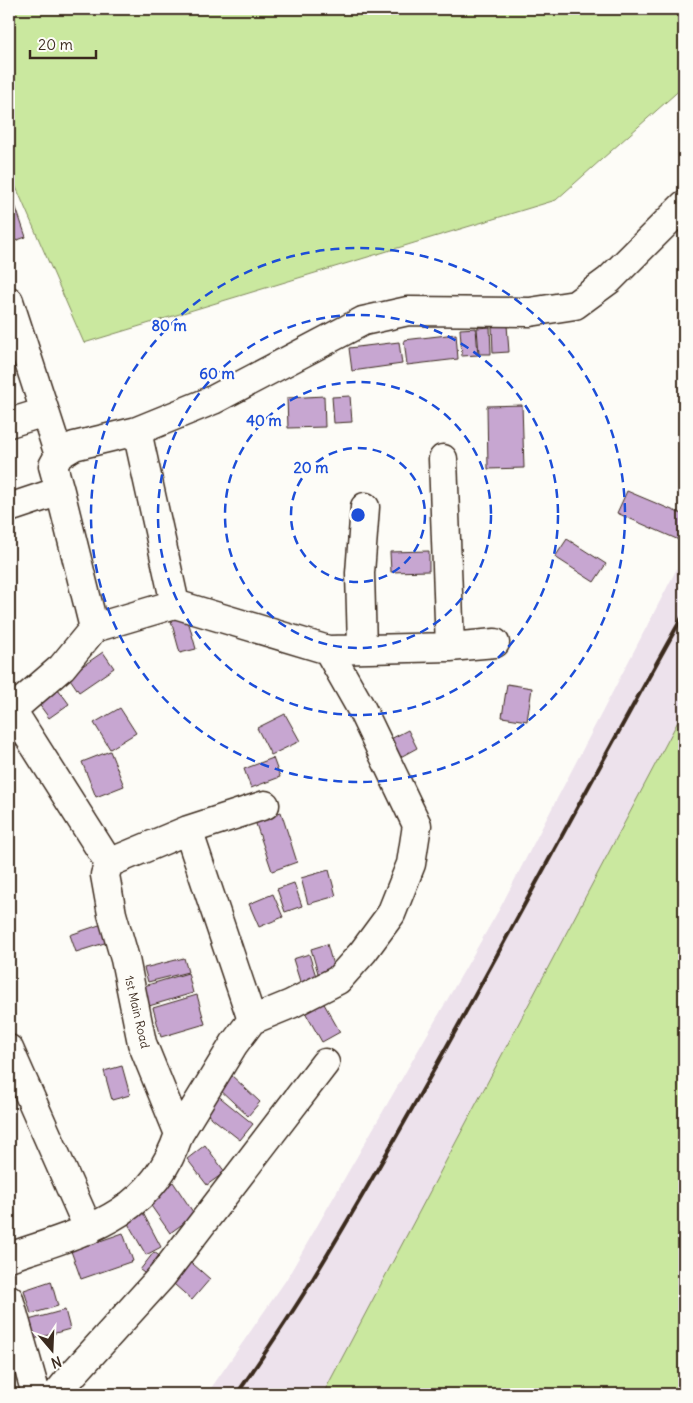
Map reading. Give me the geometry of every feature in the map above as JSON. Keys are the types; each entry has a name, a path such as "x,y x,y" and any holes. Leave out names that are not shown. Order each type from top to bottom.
{"street":[{"path":"94,628 52,466 58,455 74,446 137,431 213,400 363,321 408,311 530,312 575,305 609,280 684,205"},
{"path":"9,301 14,335 45,412 58,455"},
{"path":"9,423 45,412"},
{"path":"137,431 175,604"},
{"path":"442,459 450,647"},
{"path":"9,508 60,491"},
{"path":"362,648 360,573 365,507"},
{"path":"265,806 188,830 109,863 10,716 62,668 94,628 175,604 328,650 494,644"},
{"path":"9,1257 89,1230 115,1217 140,1198 160,1172 174,1149 178,1134 234,1044 252,1020 291,1004 338,980 364,952 391,914 412,864 417,825 362,710 328,650"},
{"path":"188,830 252,1020"},
{"name":"1st Main Road","path":"109,863 105,876 142,1043 178,1134"},
{"path":"9,1049 89,1230"},
{"path":"57,1394 162,1276 325,1063"},
{"path":"9,1299 36,1394"}],"shaded area":[{"path":"684,555 684,1394 207,1394 286,1280 500,908"}],"green space":[{"path":"9,9 684,9 684,86 556,200 84,343 9,171"},
{"path":"684,710 684,1394 323,1394"}],"building":[{"path":"9,193 11,193 26,237 9,243"},
{"path":"507,325 509,352 493,353 492,326"},
{"path":"490,327 491,354 479,354 477,328"},
{"path":"476,328 478,355 462,356 460,329"},
{"path":"456,334 458,359 407,365 404,340"},
{"path":"399,342 402,364 352,371 349,348"},
{"path":"324,396 325,427 288,428 287,398"},
{"path":"350,396 352,422 334,423 332,397"},
{"path":"522,405 524,468 488,469 487,406"},
{"path":"627,491 684,515 684,529 679,540 617,513"},
{"path":"567,539 606,564 594,582 555,557"},
{"path":"429,551 429,571 391,572 390,552"},
{"path":"186,613 196,649 180,653 170,617"},
{"path":"103,652 114,668 79,692 68,676"},
{"path":"53,682 69,704 49,718 33,696"},
{"path":"507,684 532,688 527,721 502,717"},
{"path":"120,708 136,733 110,749 94,723"},
{"path":"285,714 300,741 271,755 257,728"},
{"path":"408,730 417,748 395,760 385,742"},
{"path":"110,751 124,786 96,797 82,762"},
{"path":"273,758 280,777 251,788 244,769"},
{"path":"281,812 297,862 272,871 255,821"},
{"path":"329,870 336,896 308,904 301,878"},
{"path":"294,883 302,906 285,912 277,889"},
{"path":"273,894 283,917 259,927 249,904"},
{"path":"108,922 114,940 76,952 70,935"},
{"path":"327,944 336,976 320,980 311,949"},
{"path":"309,954 319,986 303,991 293,959"},
{"path":"184,958 188,972 148,982 144,968"},
{"path":"188,973 193,993 149,1006 144,986"},
{"path":"197,995 205,1024 161,1037 153,1008"},
{"path":"319,995 340,1032 322,1042 301,1005"},
{"path":"122,1066 130,1095 112,1100 104,1071"},
{"path":"230,1074 260,1102 248,1116 217,1087"},
{"path":"211,1090 253,1124 240,1140 198,1107"},
{"path":"205,1145 225,1172 207,1185 187,1159"},
{"path":"173,1182 195,1215 170,1233 147,1200"},
{"path":"142,1211 161,1247 146,1255 126,1220"},
{"path":"123,1233 133,1261 81,1279 71,1251"},
{"path":"154,1252 169,1263 155,1281 140,1270"},
{"path":"185,1257 210,1279 192,1300 166,1277"},
{"path":"51,1281 58,1306 31,1314 24,1290"},
{"path":"65,1310 70,1329 30,1340 25,1321"},
{"path":"18,1353 24,1372 9,1377 9,1356"}],"railway":[{"path":"237,1394 296,1307 410,1113 684,614"}]}
